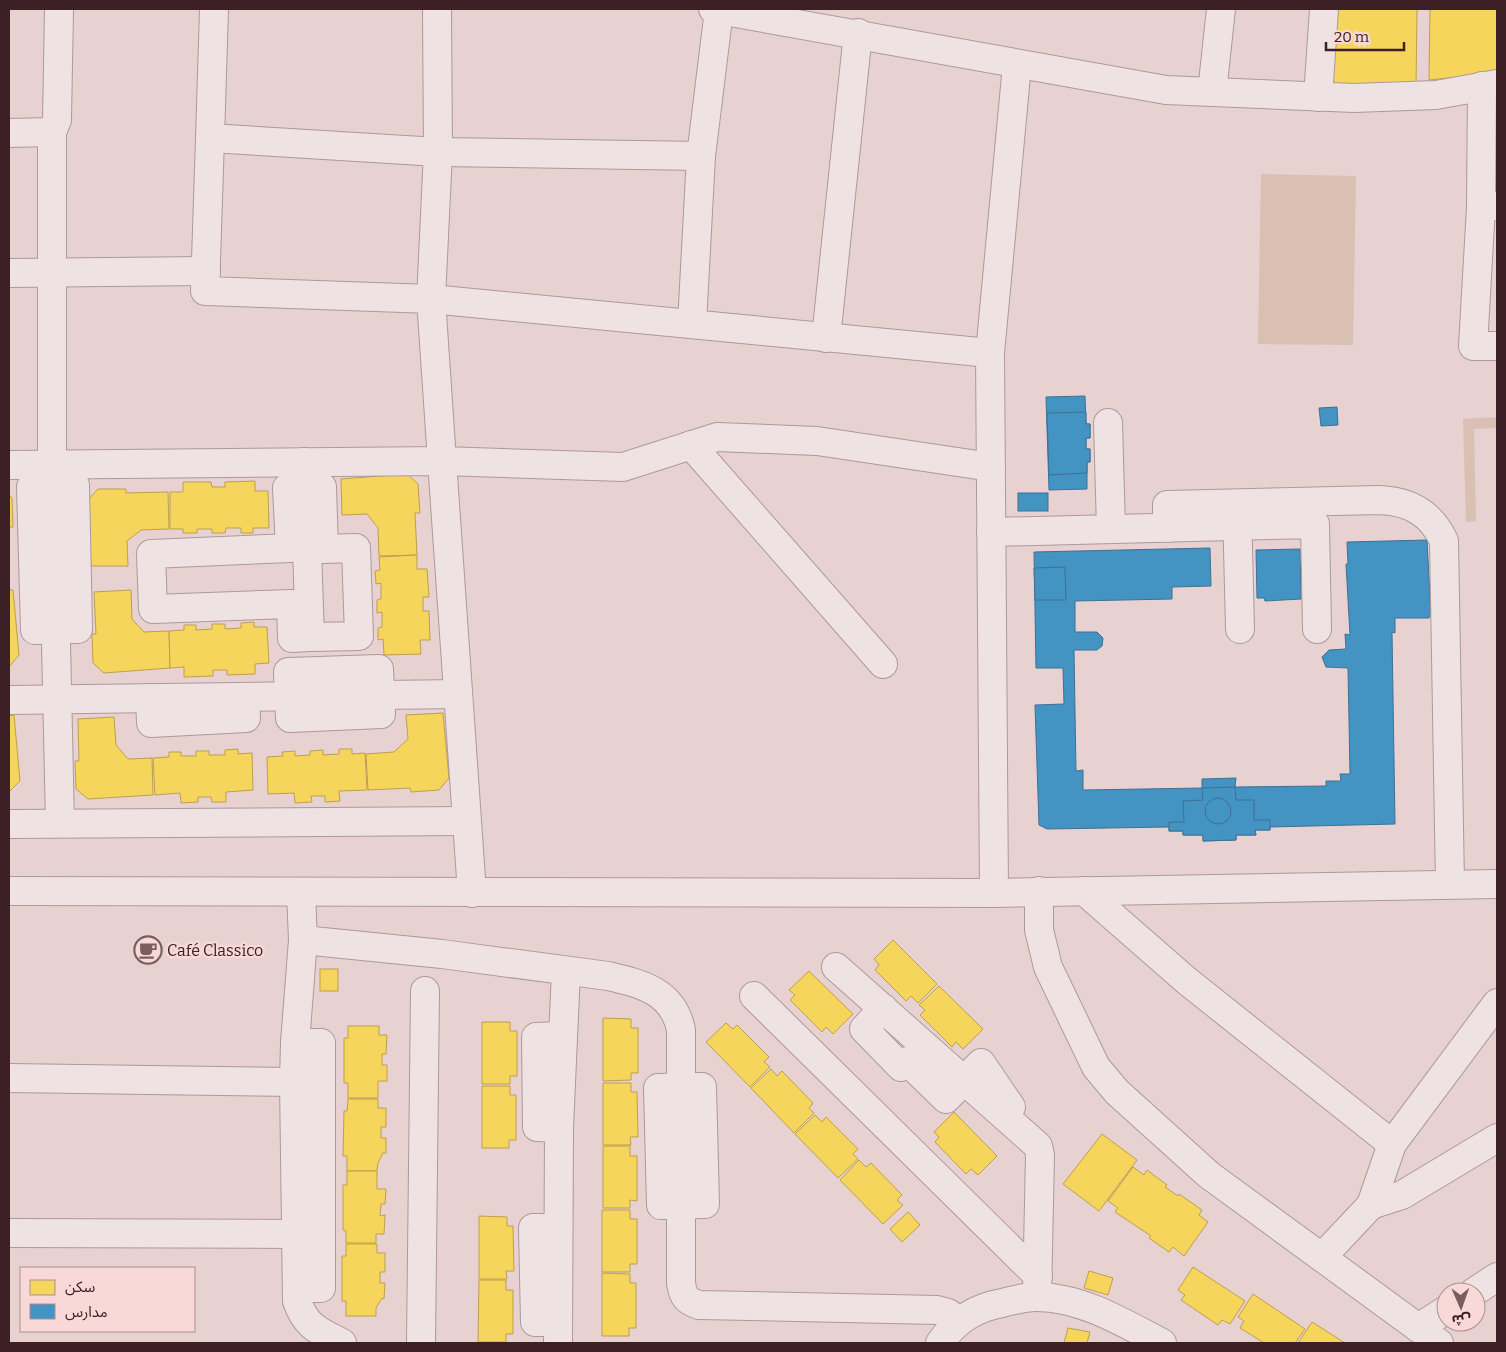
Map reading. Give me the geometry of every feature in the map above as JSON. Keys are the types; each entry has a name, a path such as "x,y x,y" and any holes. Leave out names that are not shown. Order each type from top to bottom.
{"street":[{"path":"52,475 52,132 57,120 59,9"},
{"path":"214,9 205,291 430,299 990,353"},
{"path":"437,9 438,152 430,299 472,893"},
{"path":"692,324 702,156 716,9 1017,65 1166,90 1318,97 1436,95 1490,85 1489,207 1473,346 1497,346"},
{"path":"1212,92 1221,9"},
{"path":"1318,97 1324,9"},
{"path":"826,338 858,34"},
{"path":"994,893 990,353 1017,65"},
{"path":"9,133 52,132"},
{"path":"210,138 438,152 702,156"},
{"path":"9,273 206,271"},
{"path":"1108,424 1111,529"},
{"path":"9,465 52,475 75,485 78,628 35,630 31,486 52,475 305,475 442,461 623,467 717,437 817,441 991,467"},
{"path":"691,445 884,664"},
{"path":"305,475 322,487 324,549 356,548 360,636 292,638 291,604 153,609 151,554 290,548 288,488 305,475"},
{"path":"305,475 310,637"},
{"path":"1237,515 1393,501 1421,510 1438,528 1444,541 1450,884"},
{"path":"991,532 1167,528 1167,505 1315,524 1317,629"},
{"path":"1237,515 1240,628"},
{"path":"56,629 60,823"},
{"path":"380,669 380,695 381,714 290,718 288,672 380,669"},
{"path":"380,695 458,694"},
{"path":"9,700 150,698 151,723 246,718 245,697 289,696"},
{"path":"9,824 466,821"},
{"path":"9,892 994,893 1497,884"},
{"path":"1039,891 1038,930 1048,967 1096,1067 1117,1092 1209,1175 1428,1336 1436,1324"},
{"path":"1084,891 1187,981 1392,1144"},
{"path":"301,893 302,940 294,1082 297,1301 304,1318 314,1328 342,1343"},
{"path":"302,940 442,954 566,970 629,981 646,988 668,1001 677,1013 681,1030 681,1087"},
{"path":"836,967 883,1008 864,1029 901,1067 907,1061 946,1099 981,1063 1038,1146 1040,1155 1037,1286"},
{"path":"558,1333 535,1322 533,1228 558,1228 559,1128 537,1127 536,1037 561,1036 566,970"},
{"path":"421,1343 425,990"},
{"path":"754,996 1037,1286 1061,1300 1101,1312 1133,1336 1162,1343"},
{"path":"1322,1257 1371,1205 1392,1144 1497,1003"},
{"path":"295,1043 321,1043 322,1288 297,1288"},
{"path":"9,1078 294,1082"},
{"path":"681,1087 702,1087 705,1204 661,1205 658,1088 681,1087"},
{"path":"1371,1205 1402,1196 1497,1138"},
{"path":"681,1205 682,1283 683,1293 689,1302 698,1305 937,1310 948,1313 959,1321"},
{"path":"9,1233 296,1234"},
{"path":"1486,1284 1497,1277"},
{"path":"940,1343 950,1329 959,1321 978,1310 1037,1286"}],"shaded area":[{"path":"1261,174 1356,176 1353,345 1258,344"},
{"path":"1497,417 1497,428 1474,429 1476,521 1466,522 1463,419"}],"building: سكن":[{"path":"1330,9 1417,9 1416,86 1327,90"},
{"path":"1430,9 1497,9 1497,73 1429,80"},
{"path":"407,474 418,484 420,513 415,513 417,555 379,556 378,528 367,514 342,515 341,479"},
{"path":"255,481 255,491 268,491 269,528 253,528 253,533 241,533 241,528 226,528 225,533 212,533 212,529 197,529 197,533 183,533 183,529 170,529 170,492 183,492 183,482 211,482 212,487 225,487 225,482"},
{"path":"98,489 126,489 126,493 168,492 169,529 141,530 127,541 128,566 91,566 87,501"},
{"path":"9,495 12,498 13,527 9,527"},
{"path":"417,555 417,569 427,569 429,597 423,597 423,611 429,611 430,640 420,640 421,654 384,655 383,639 378,640 378,628 382,627 382,612 377,613 377,600 381,599 381,583 376,584 375,571 380,570 379,557"},
{"path":"9,590 13,590 19,655 9,667"},
{"path":"131,590 132,619 144,632 169,631 170,668 104,673 93,663 92,634 96,634 94,592"},
{"path":"254,622 254,627 267,627 269,663 255,664 255,674 227,675 227,670 213,670 213,676 184,677 184,667 170,668 169,631 184,630 184,625 196,625 196,630 212,629 212,624 225,624 225,629 241,628 241,623"},
{"path":"443,713 449,778 439,790 411,792 410,788 368,790 366,754 394,752 408,739 406,715"},
{"path":"14,715 20,781 9,792 9,716"},
{"path":"114,717 116,745 128,759 152,758 153,795 88,799 76,789 75,761 79,761 78,719"},
{"path":"238,749 238,754 252,753 253,790 226,792 226,802 212,802 211,797 198,797 198,802 181,803 180,793 155,795 153,758 169,757 169,752 181,752 181,756 196,756 196,751 209,751 209,755 225,755 225,750"},
{"path":"339,749 352,749 352,754 365,753 367,790 339,791 340,801 325,802 325,796 311,796 312,802 295,803 294,793 268,794 267,757 283,756 282,752 295,751 295,756 310,755 310,751 323,750 323,755 339,754"},
{"path":"893,940 937,984 918,1003 911,996 906,1001 875,970 879,965 874,959"},
{"path":"320,969 338,969 338,991 320,991"},
{"path":"809,971 853,1014 833,1034 826,1027 822,1032 790,1000 795,995 789,990"},
{"path":"939,986 983,1029 963,1049 956,1042 952,1047 920,1015 925,1010 919,1005"},
{"path":"603,1018 631,1019 631,1028 638,1028 638,1073 631,1073 631,1080 603,1081"},
{"path":"482,1022 510,1022 510,1031 517,1031 517,1076 510,1076 510,1084 482,1084"},
{"path":"726,1023 733,1029 737,1025 769,1057 764,1062 770,1067 750,1087 706,1042"},
{"path":"348,1026 379,1026 379,1035 387,1035 386,1054 382,1054 382,1065 387,1065 387,1081 378,1081 378,1098 348,1098 348,1083 344,1083 344,1038 348,1038"},
{"path":"771,1069 777,1076 782,1071 813,1103 809,1108 814,1113 794,1133 751,1088"},
{"path":"603,1083 631,1083 631,1092 637,1092 638,1137 630,1137 631,1145 603,1145"},
{"path":"482,1086 510,1086 510,1095 516,1095 516,1140 509,1140 509,1148 482,1148"},
{"path":"348,1099 378,1099 378,1108 386,1108 386,1127 381,1127 381,1138 386,1138 386,1153 383,1153 378,1163 377,1171 347,1171 347,1156 343,1156 344,1111 347,1111"},
{"path":"954,1112 997,1156 978,1175 971,1169 966,1174 935,1142 939,1137 934,1132"},
{"path":"815,1115 822,1122 826,1117 858,1149 853,1154 858,1159 838,1178 795,1134"},
{"path":"1102,1134 1137,1160 1099,1211 1063,1184"},
{"path":"603,1146 630,1146 630,1156 637,1156 637,1201 630,1200 630,1208 603,1208"},
{"path":"859,1160 866,1167 871,1163 902,1195 897,1200 903,1205 883,1224 840,1180"},
{"path":"1133,1167 1144,1175 1147,1170 1167,1185 1165,1187 1202,1210 1199,1215 1208,1222 1184,1256 1173,1247 1169,1252 1149,1238 1151,1236 1115,1212 1118,1208 1108,1201"},
{"path":"347,1171 377,1171 377,1189 386,1189 385,1204 381,1204 380,1216 385,1215 384,1234 376,1234 376,1243 346,1243 346,1231 343,1230 343,1185 347,1185"},
{"path":"602,1210 630,1210 630,1219 637,1219 637,1264 630,1264 630,1272 602,1272"},
{"path":"908,1212 920,1225 902,1242 890,1229"},
{"path":"479,1216 507,1217 507,1226 513,1226 514,1271 506,1271 507,1279 479,1279"},
{"path":"346,1244 377,1244 377,1253 385,1253 385,1272 380,1272 380,1283 385,1283 384,1299 382,1298 376,1308 376,1316 346,1316 346,1301 342,1301 342,1256 346,1256"},
{"path":"1193,1267 1245,1301 1230,1324 1222,1320 1218,1325 1181,1300 1185,1295 1178,1290"},
{"path":"1089,1271 1113,1278 1108,1295 1084,1288"},
{"path":"602,1273 630,1274 630,1283 636,1283 636,1328 629,1328 629,1336 602,1336"},
{"path":"479,1280 506,1280 506,1290 513,1290 513,1334 506,1334 506,1342 478,1342"},
{"path":"1253,1294 1305,1329 1295,1343 1264,1343 1240,1328 1244,1321 1238,1317"},
{"path":"1312,1322 1345,1343 1298,1343"},
{"path":"1068,1328 1090,1332 1087,1343 1064,1343"}],"building: مدارس":[{"path":"1085,396 1086,424 1090,424 1090,438 1086,438 1086,449 1090,449 1090,462 1087,462 1087,489 1049,490 1046,397"},
{"path":"1337,407 1338,425 1321,426 1319,408"},
{"path":"1086,412 1086,424 1090,424 1090,438 1086,438 1086,449 1090,449 1090,462 1087,462 1087,473 1049,475 1047,413"},
{"path":"1018,493 1048,493 1048,511 1018,511"},
{"path":"1427,540 1431,615 1429,618 1395,618 1395,633 1392,632 1395,824 1270,827 1270,830 1255,830 1256,835 1236,835 1236,840 1203,841 1203,835 1183,835 1183,831 1169,831 1169,827 1047,829 1039,825 1035,705 1064,704 1063,668 1036,668 1034,552 1210,548 1211,586 1172,587 1172,599 1075,601 1075,632 1097,632 1103,638 1102,646 1097,650 1074,650 1076,771 1083,770 1083,790 1202,788 1202,779 1236,778 1235,787 1326,786 1326,781 1341,781 1340,774 1350,774 1348,668 1326,667 1322,657 1329,650 1346,649 1345,634 1350,635 1346,564 1348,564 1347,542"},
{"path":"1300,549 1301,599 1265,601 1264,598 1257,598 1256,550"},
{"path":"1065,567 1066,600 1035,600 1034,568"},
{"path":"1235,787 1236,800 1254,800 1254,820 1270,820 1270,830 1255,830 1256,835 1236,835 1236,840 1203,841 1203,835 1183,835 1183,831 1169,831 1169,822 1184,822 1183,801 1203,800 1202,788"},
{"path":"1218,798 1227,802 1231,811 1227,820 1218,824 1209,820 1205,811 1209,802"}],"place":[{"name":"Café Classico","path":"148,950"}]}
